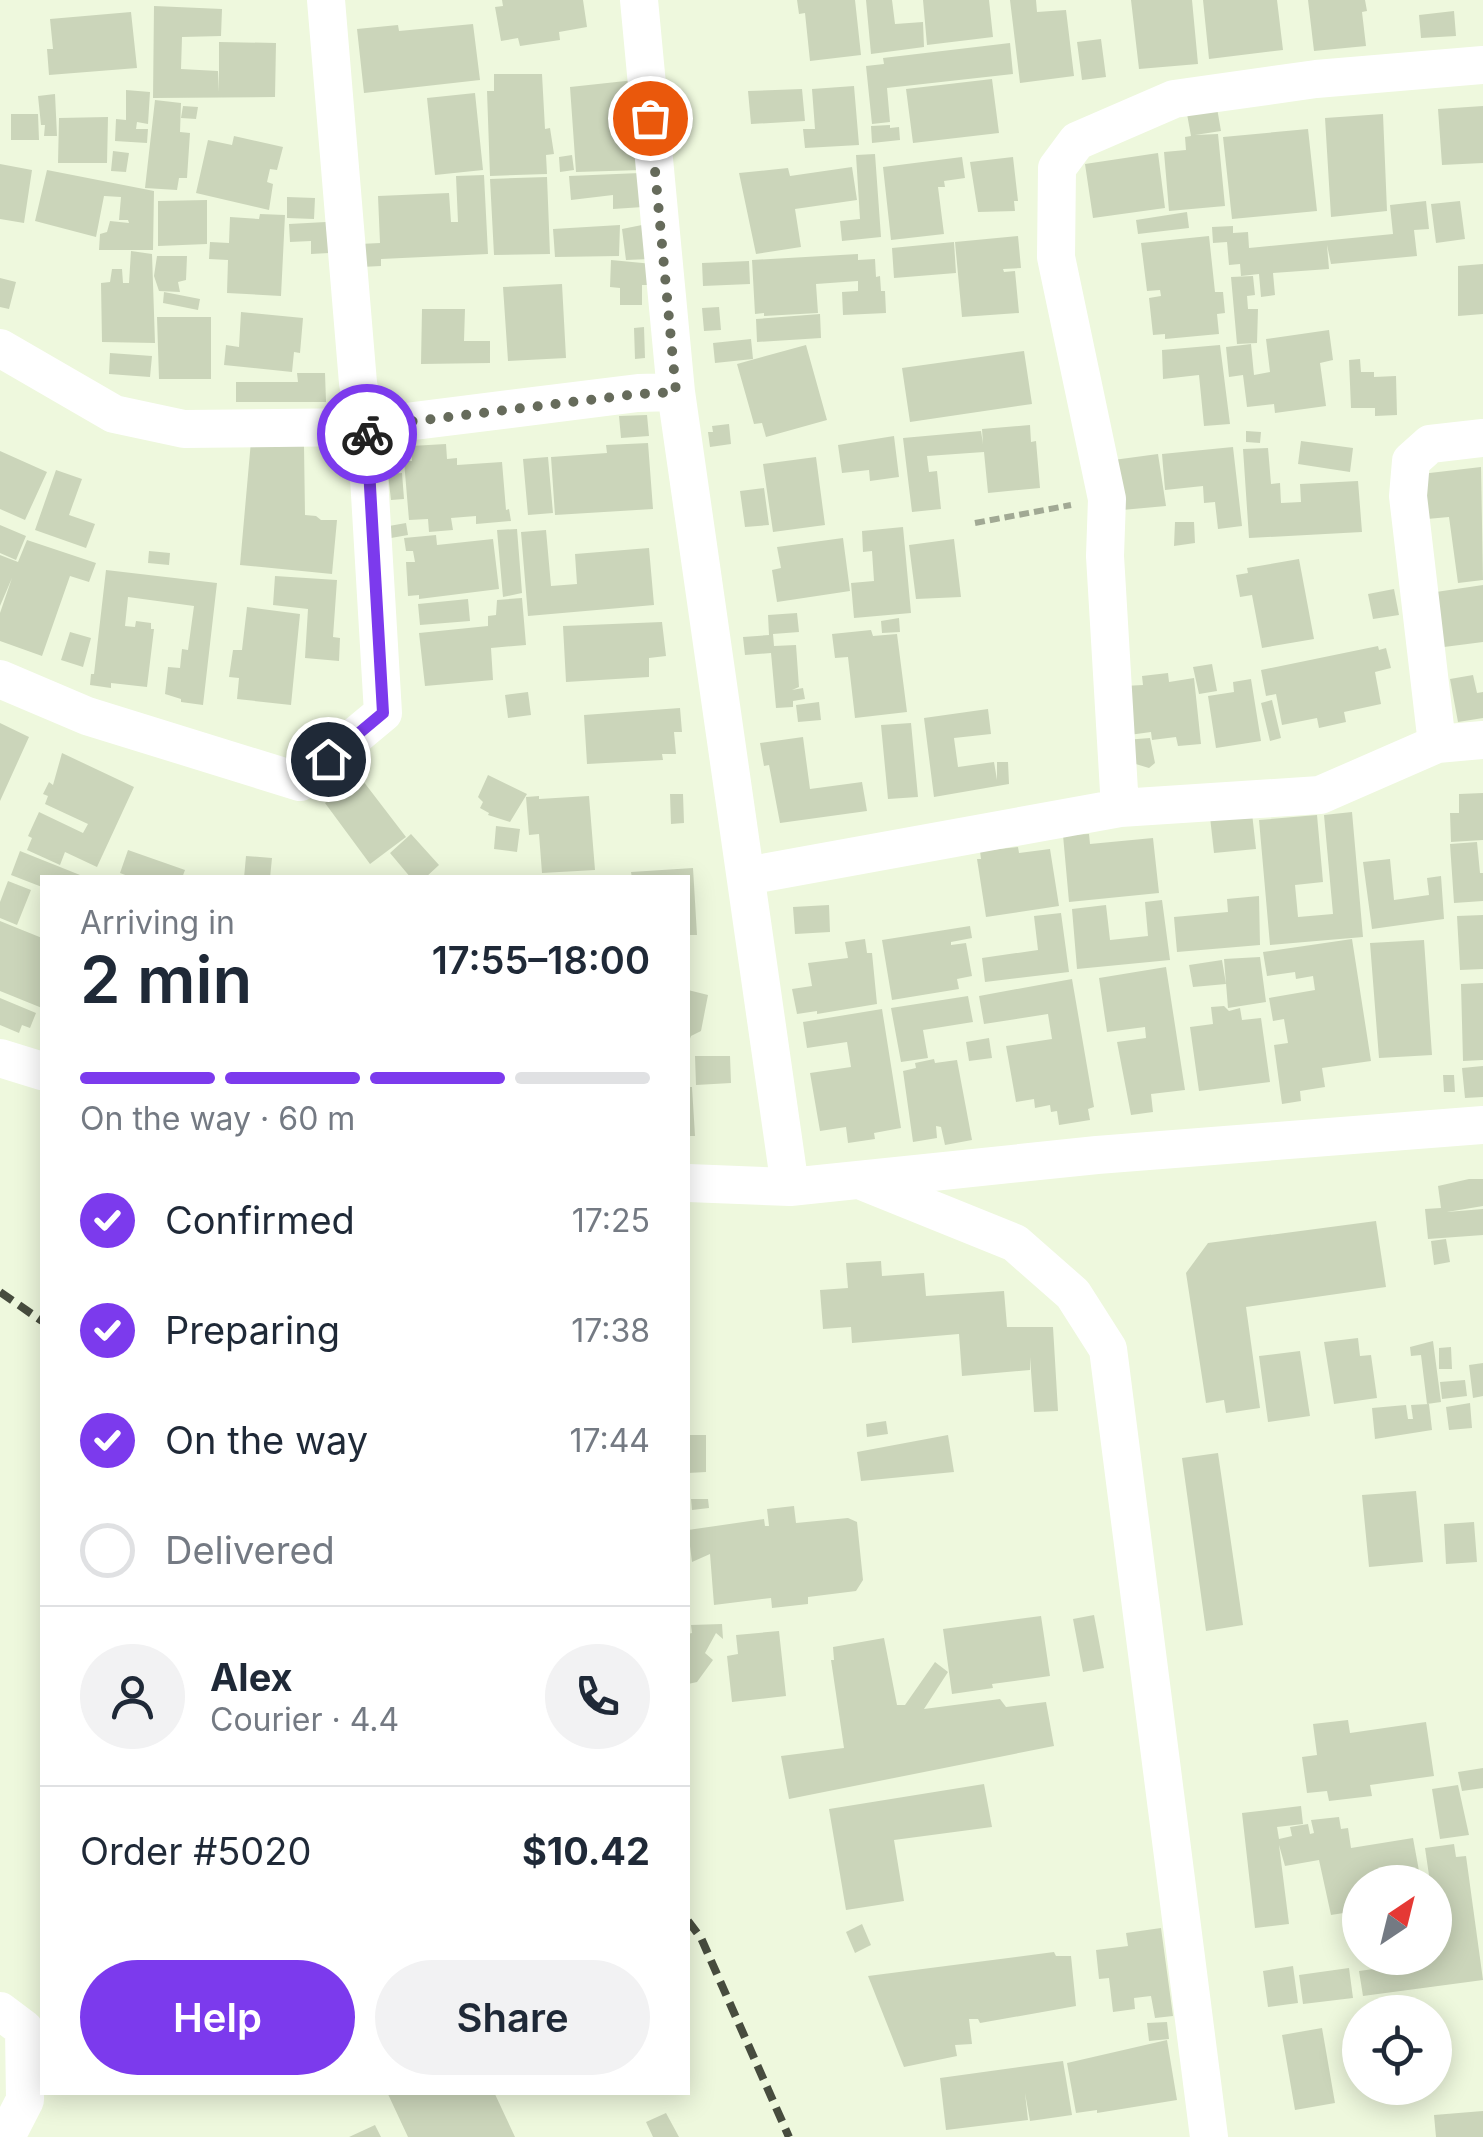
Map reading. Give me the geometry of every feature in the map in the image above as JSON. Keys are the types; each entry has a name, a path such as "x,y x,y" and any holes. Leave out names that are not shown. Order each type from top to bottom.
{"street":[{"path":"0,680 88,716 300,782 383,713 366,427 358,382 326,0"},
{"path":"639,0 676,392 790,1186"},
{"path":"1120,808 1105,556 1107,499 1056,258 1057,168 1078,142 1174,99 1316,78 1483,65"},
{"path":"0,348 114,414 184,428 366,427 676,392"},
{"path":"1437,744 1408,496 1411,461 1430,444 1483,438"},
{"path":"746,876 1120,808 1320,794 1437,744 1483,740"},
{"path":"0,1058 40,1070"},
{"path":"690,1182 790,1186 1097,1155 1483,1126"},
{"path":"859,1180 1016,1243 1074,1294 1108,1349 1209,2137"},
{"path":"0,2011 24,2028 25,2100 6,2137"}],"path":[{"path":"975,523 1107,499"}],"building":[{"path":"502,0 583,0 587,27 559,32 560,40 520,46 518,38 501,41 495,7 503,6"},
{"path":"797,0 855,0 861,55 810,61 805,13 799,14"},
{"path":"866,0 892,0 895,24 923,22 924,47 871,54"},
{"path":"923,0 989,0 993,37 927,45"},
{"path":"1010,0 1036,0 1037,12 1066,10 1074,76 1020,83"},
{"path":"1131,0 1192,0 1198,64 1139,69"},
{"path":"1203,0 1277,0 1283,50 1209,59"},
{"path":"1308,0 1365,0 1367,11 1362,12 1366,46 1314,51"},
{"path":"154,6 222,9 221,36 182,37 181,69 218,71 219,92 219,42 276,43 275,97 153,98"},
{"path":"1454,11 1456,36 1421,38 1419,15"},
{"path":"131,12 137,68 49,75 47,49 53,49 50,19"},
{"path":"473,24 480,80 364,93 357,29 398,25 399,31"},
{"path":"1101,39 1106,77 1082,80 1077,42"},
{"path":"1010,43 1013,74 887,88 890,122 872,124 866,66 884,64 883,58"},
{"path":"494,74 542,74 545,129 550,128 554,154 546,155 547,174 490,176 487,91 494,91"},
{"path":"992,79 999,133 913,143 906,89"},
{"path":"635,80 642,170 576,172 570,87"},
{"path":"854,86 859,145 805,148 803,129 815,129 812,89"},
{"path":"802,89 805,121 751,124 748,91"},
{"path":"126,90 150,92 148,124 137,122 136,129 148,129 147,143 115,141 116,119 126,120"},
{"path":"475,93 483,170 435,175 427,98"},
{"path":"55,94 57,136 44,136 38,96"},
{"path":"155,100 181,103 180,132 190,133 187,178 179,178 177,190 145,188"},
{"path":"183,106 198,107 196,119 181,118"},
{"path":"1483,106 1483,163 1442,165 1438,109"},
{"path":"1217,108 1221,131 1195,135 1218,134 1225,206 1169,211 1164,152 1186,150 1185,137 1191,136 1187,114"},
{"path":"11,114 38,114 39,140 11,140"},
{"path":"1383,114 1387,211 1331,217 1325,118"},
{"path":"108,117 107,163 58,163 59,118"},
{"path":"871,126 899,127 900,140 872,143"},
{"path":"1308,129 1317,211 1232,219 1223,137"},
{"path":"234,136 283,147 277,170 270,169 267,182 273,184 269,210 196,193 208,140 232,145"},
{"path":"113,151 129,153 126,172 111,171"},
{"path":"1158,153 1165,208 1093,218 1085,164"},
{"path":"875,154 881,237 842,241 840,221 860,219 856,155"},
{"path":"572,155 574,170 560,172 559,157"},
{"path":"962,157 965,178 944,181 945,187 938,187 944,234 891,240 883,167"},
{"path":"1013,157 1018,201 1014,201 1015,211 978,212 970,162"},
{"path":"0,164 32,170 24,223 0,219"},
{"path":"852,167 857,200 795,209 801,247 756,254 739,173 788,168 790,176"},
{"path":"47,170 154,191 153,250 99,250 100,234 107,232 110,221 129,223 119,220 121,197 104,196 96,237 35,221"},
{"path":"640,173 658,206 613,209 613,195 571,200 569,176"},
{"path":"484,175 488,254 381,259 381,266 361,267 360,244 380,243 378,196 449,193 451,222 458,222 456,176"},
{"path":"547,177 550,254 494,255 490,179"},
{"path":"287,197 315,198 314,219 287,218"},
{"path":"207,200 207,244 158,246 158,201"},
{"path":"1426,201 1429,229 1414,230 1417,256 1331,264 1327,245 1329,269 1273,273 1275,295 1261,297 1259,274 1241,276 1240,264 1229,265 1227,242 1213,243 1212,227 1233,226 1233,233 1248,232 1249,248 1393,234 1390,205"},
{"path":"1460,201 1465,239 1436,243 1431,204"},
{"path":"1187,212 1189,228 1138,234 1136,220"},
{"path":"260,214 285,215 281,296 227,293 228,260 209,259 210,242 229,243 230,217 259,219"},
{"path":"326,222 329,253 311,254 311,241 290,242 289,224"},
{"path":"647,224 650,259 626,260 622,229"},
{"path":"620,225 619,256 555,257 553,229"},
{"path":"1018,236 1021,268 1003,269 1015,271 1019,313 962,317 955,242"},
{"path":"1209,236 1215,292 1223,292 1225,313 1217,314 1219,334 1165,339 1165,334 1153,335 1149,298 1161,296 1160,290 1147,291 1141,243"},
{"path":"954,242 956,273 894,278 892,248"},
{"path":"131,251 152,254 155,343 102,342 101,283 110,282 112,269 122,269 123,283 129,283"},
{"path":"858,254 858,260 875,259 876,277 880,276 881,291 885,291 886,313 843,315 842,292 858,291 858,281 816,284 818,313 755,314 752,260"},
{"path":"157,256 187,256 186,280 178,282 180,292 159,291 154,276"},
{"path":"611,260 653,264 654,285 642,285 642,305 620,305 620,288 610,287"},
{"path":"749,261 750,284 703,286 702,263"},
{"path":"1483,264 1483,314 1458,316 1458,266"},
{"path":"1253,276 1255,295 1247,296 1248,309 1258,309 1257,343 1237,344 1231,277"},
{"path":"0,278 16,282 9,309 0,307"},
{"path":"562,284 566,358 508,361 503,287"},
{"path":"164,292 200,299 198,310 163,303"},
{"path":"719,307 721,330 704,331 702,308"},
{"path":"422,309 465,309 464,341 490,341 490,363 421,364"},
{"path":"241,312 303,318 300,353 294,352 292,372 224,365 226,345 239,347"},
{"path":"820,314 821,338 757,342 756,319"},
{"path":"157,317 211,317 211,379 159,379"},
{"path":"644,327 645,358 635,359 634,328"},
{"path":"1329,330 1333,360 1320,363 1326,406 1275,413 1274,404 1247,407 1243,375 1229,377 1226,347 1251,344 1254,375 1270,372 1266,339"},
{"path":"751,339 753,359 715,363 713,343"},
{"path":"806,345 827,420 766,437 762,423 754,424 737,364"},
{"path":"1220,345 1230,424 1204,426 1199,375 1163,379 1162,350"},
{"path":"1024,351 1032,404 910,422 902,368"},
{"path":"110,353 152,356 150,377 109,374"},
{"path":"1360,359 1361,372 1374,372 1374,377 1396,376 1397,415 1375,416 1375,408 1351,408 1349,360"},
{"path":"297,373 325,373 326,402 236,402 236,382 298,382"},
{"path":"647,415 649,436 621,438 619,416"},
{"path":"729,424 731,444 710,447 708,432 713,432 712,426"},
{"path":"1030,425 1031,442 1036,441 1040,488 988,493 984,452 927,456 929,472 937,471 941,509 912,512 903,438 981,431 983,444 982,429"},
{"path":"1246,431 1261,432 1260,443 1246,442"},
{"path":"894,436 899,477 870,481 869,470 842,473 838,445"},
{"path":"251,441 304,446 305,515 337,520 332,574 240,565"},
{"path":"1301,441 1353,448 1350,472 1298,464"},
{"path":"648,443 653,509 555,515 551,457 607,453 606,445"},
{"path":"446,444 447,459 457,458 457,465 502,462 506,510 509,509 511,521 476,524 476,516 451,518 453,530 429,532 428,519 409,520 404,461 412,461 411,446"},
{"path":"1233,447 1242,526 1218,529 1215,502 1204,503 1203,486 1165,490 1162,454"},
{"path":"1268,448 1271,484 1280,483 1281,503 1301,502 1300,484 1358,481 1362,532 1249,538 1243,449"},
{"path":"0,451 47,472 25,520 0,509"},
{"path":"1158,454 1166,506 1111,511 1106,461"},
{"path":"548,457 553,513 528,515 523,459"},
{"path":"816,457 825,525 773,532 763,464"},
{"path":"1481,467 1483,580 1458,583 1449,517 1427,519 1421,474"},
{"path":"56,470 82,479 69,515 95,524 86,548 35,530"},
{"path":"402,473 404,499 391,500 388,474"},
{"path":"764,488 769,525 745,527 740,491"},
{"path":"1175,522 1194,522 1195,543 1174,546"},
{"path":"406,523 408,535 391,538 389,526"},
{"path":"0,525 26,536 16,560 0,553"},
{"path":"903,527 911,613 854,618 851,583 874,581 872,551 863,552 862,531"},
{"path":"517,529 522,593 503,597 497,530"},
{"path":"546,530 551,586 577,584 575,554 649,548 654,605 528,616 521,532"},
{"path":"436,535 437,545 493,539 499,589 419,599 419,595 408,596 406,562 415,562 413,551 406,551 404,538"},
{"path":"843,538 850,591 777,602 772,570 781,568 777,547"},
{"path":"954,539 961,597 916,599 909,545"},
{"path":"27,540 96,563 89,582 70,576 42,656 0,641 0,613 12,578 0,606 0,555 18,562"},
{"path":"149,551 170,553 169,565 148,563"},
{"path":"1299,559 1314,639 1262,648 1252,595 1240,597 1236,575 1248,573 1247,568"},
{"path":"106,570 217,583 203,705 181,702 165,694 168,667 180,668 182,649 188,650 194,606 128,597 125,626 135,627 136,621 151,623 154,629 147,687 90,685"},
{"path":"275,576 337,580 333,637 340,638 339,661 305,658 308,609 273,605"},
{"path":"1483,585 1483,642 1444,647 1436,592"},
{"path":"1394,589 1399,615 1373,619 1368,594"},
{"path":"522,598 526,645 491,648 493,680 425,686 419,633 488,626 488,616 496,615 497,600"},
{"path":"468,599 470,621 420,625 418,604"},
{"path":"247,607 300,614 291,705 237,699 239,678 229,677 233,650 242,650"},
{"path":"797,613 799,632 773,634 774,646 796,645 799,687 792,690 803,688 805,699 793,701 793,707 776,708 771,653 745,655 743,637 769,635 768,615"},
{"path":"899,618 900,632 882,633 881,621"},
{"path":"662,622 666,656 649,658 649,677 566,682 563,626"},
{"path":"871,630 873,636 897,634 907,712 855,718 848,657 835,658 832,634"},
{"path":"70,632 91,638 83,667 61,660"},
{"path":"1378,646 1379,650 1386,648 1391,668 1375,672 1381,704 1344,712 1346,722 1319,728 1317,718 1282,725 1276,694 1266,696 1261,670"},
{"path":"1212,664 1217,691 1199,694 1193,667"},
{"path":"1168,673 1169,682 1194,678 1201,744 1178,746 1176,737 1152,740 1151,732 1129,735 1124,686 1143,685 1142,676"},
{"path":"1473,675 1477,693 1483,692 1483,718 1458,722 1450,679"},
{"path":"1251,679 1261,741 1216,748 1208,696 1234,692 1233,682"},
{"path":"528,692 531,715 508,718 505,695"},
{"path":"1272,700 1281,738 1270,741 1261,703"},
{"path":"819,702 821,720 798,722 796,705"},
{"path":"680,708 682,732 674,732 676,754 662,754 663,760 587,764 584,715"},
{"path":"988,709 991,734 954,738 958,767 994,762 997,780 997,762 1008,762 1009,784 934,797 924,718"},
{"path":"0,723 29,737 0,801"},
{"path":"911,723 918,797 888,799 881,725"},
{"path":"803,737 810,789 862,782 867,811 780,823 769,765 764,766 760,743"},
{"path":"1150,738 1155,763 1149,768 1129,762 1125,740"},
{"path":"62,753 134,787 97,867 65,852 60,865 27,850 32,838 28,836 39,812 83,833 88,824 45,804 48,796 43,794 49,782 53,785"},
{"path":"488,775 527,794 510,822 480,808 483,802 478,797"},
{"path":"360,777 406,837 370,864 325,803"},
{"path":"1483,793 1483,840 1451,842 1450,813 1459,813 1459,794"},
{"path":"670,794 683,794 684,823 671,824"},
{"path":"589,796 595,870 542,873 539,834 529,835 526,797"},
{"path":"1352,812 1363,937 1270,945 1259,820 1317,815 1323,882 1295,885 1298,917 1333,914 1324,815"},
{"path":"1252,813 1256,849 1214,853 1210,817"},
{"path":"496,826 520,829 517,852 494,849"},
{"path":"411,834 439,865 428,875 408,875 390,853"},
{"path":"1089,834 1090,844 1153,838 1159,893 1069,902 1063,835"},
{"path":"1477,842 1483,901 1454,903 1450,844"},
{"path":"1018,847 1019,853 1050,849 1059,906 986,917 977,859 981,859 980,851"},
{"path":"128,850 185,870 183,875 120,873"},
{"path":"20,851 80,875 40,875 40,886 11,875"},
{"path":"246,856 272,858 270,875 244,875"},
{"path":"1390,859 1394,900 1429,895 1427,878 1441,876 1444,919 1372,929 1363,862"},
{"path":"693,868 697,935 690,935 690,875 631,872"},
{"path":"8,881 31,890 17,925 0,918 0,902"},
{"path":"1259,896 1260,945 1177,952 1174,917 1228,912 1227,899"},
{"path":"1162,900 1170,960 1077,969 1072,909 1106,905 1110,940 1148,936 1145,902"},
{"path":"829,905 830,932 795,934 793,907"},
{"path":"1061,913 1069,972 985,982 982,958 1038,950 1034,916"},
{"path":"1483,915 1483,969 1460,970 1457,916"},
{"path":"0,921 40,937 40,1007 0,991"},
{"path":"970,926 972,938 951,942 966,943 972,976 957,979 959,989 892,1000 882,940"},
{"path":"865,939 867,953 872,953 877,1004 797,1014 792,989 812,986 808,963 848,958 845,942"},
{"path":"1352,939 1371,1061 1322,1068 1325,1087 1300,1091 1301,1101 1282,1104 1274,1045 1288,1043 1284,1019 1273,1021 1269,998 1315,990 1313,976 1296,979 1295,972 1267,976 1263,952"},
{"path":"1424,940 1432,1055 1379,1058 1370,943"},
{"path":"1260,957 1266,1002 1228,1008 1224,959"},
{"path":"1222,960 1226,984 1193,987 1189,965"},
{"path":"1166,967 1185,1090 1151,1094 1153,1112 1131,1115 1117,1042 1146,1038 1145,1027 1107,1032 1099,978"},
{"path":"1072,979 1094,1107 1088,1109 1090,1120 1059,1125 1057,1111 1051,1112 1050,1105 1035,1108 1034,1099 1016,1102 1006,1046 1052,1039 1048,1014 984,1024 979,996"},
{"path":"1483,983 1483,1060 1463,1061 1461,984"},
{"path":"690,990 708,995 701,1031 691,1036"},
{"path":"968,996 973,1022 923,1030 928,1058 901,1062 891,1008"},
{"path":"0,998 36,1013 30,1028 22,1025 19,1033 0,1025"},
{"path":"1224,1006 1229,1011 1240,1008 1242,1020 1261,1018 1270,1082 1199,1091 1190,1027 1213,1024 1211,1007"},
{"path":"882,1009 901,1128 874,1133 875,1139 848,1143 846,1127 820,1131 810,1073 851,1067 847,1042 807,1048 803,1022"},
{"path":"989,1038 992,1058 969,1061 966,1042"},
{"path":"695,1056 730,1056 731,1083 696,1085"},
{"path":"934,1059 935,1063 957,1060 972,1140 945,1145 941,1127 936,1126 937,1138 913,1142 903,1071 916,1068 915,1063"},
{"path":"1483,1066 1483,1097 1465,1098 1462,1068"},
{"path":"1443,1075 1454,1075 1455,1092 1444,1092"},
{"path":"690,1087 692,1087 695,1136 690,1136"},
{"path":"1483,1179 1483,1206 1447,1212 1483,1209 1483,1235 1428,1239 1425,1209 1441,1208 1438,1186"},
{"path":"1376,1221 1386,1287 1246,1307 1260,1408 1226,1413 1224,1400 1206,1403 1186,1273 1208,1243"},
{"path":"1446,1239 1450,1262 1434,1265 1431,1241"},
{"path":"881,1261 882,1276 924,1273 926,1296 1004,1291 1007,1327 1053,1327 1058,1411 1034,1412 1030,1357 1030,1370 962,1376 959,1334 852,1343 851,1327 823,1329 820,1290 848,1288 846,1263"},
{"path":"1358,1338 1360,1356 1371,1355 1377,1398 1334,1404 1324,1342"},
{"path":"1433,1341 1441,1402 1427,1404 1421,1355 1411,1356 1410,1347"},
{"path":"1451,1347 1452,1369 1439,1369 1439,1348"},
{"path":"1300,1351 1310,1416 1268,1422 1259,1356"},
{"path":"1483,1363 1483,1396 1473,1398 1469,1365"},
{"path":"1465,1380 1467,1396 1442,1399 1440,1382"},
{"path":"1470,1403 1472,1428 1449,1430 1446,1407"},
{"path":"1429,1404 1432,1430 1375,1439 1372,1408 1406,1405 1408,1419 1413,1419 1411,1405"},
{"path":"886,1421 888,1434 867,1437 866,1424"},
{"path":"690,1435 706,1435 706,1472 690,1473"},
{"path":"948,1435 954,1472 861,1481 857,1452"},
{"path":"1218,1453 1243,1625 1206,1631 1182,1458"},
{"path":"1416,1491 1423,1562 1369,1567 1362,1495"},
{"path":"691,1499 708,1499 709,1508 692,1510"},
{"path":"794,1506 796,1523 848,1518 857,1522 863,1580 856,1591 808,1597 808,1604 772,1608 771,1598 714,1605 710,1554 692,1562 690,1530 764,1519 765,1526 769,1526 767,1509"},
{"path":"1474,1522 1477,1562 1446,1564 1444,1524"},
{"path":"1094,1615 1104,1668 1083,1672 1073,1619"},
{"path":"1041,1616 1050,1676 952,1694 943,1629"},
{"path":"722,1624 723,1639 716,1633 705,1653 713,1660 697,1682 690,1684 692,1633 691,1625"},
{"path":"779,1631 786,1696 732,1702 727,1656 738,1654 736,1635"},
{"path":"884,1638 897,1705 905,1705 935,1662 948,1672 924,1709 1000,1699 1006,1707 1046,1702 1054,1746 789,1799 781,1756 844,1748 831,1660 833,1647"},
{"path":"1348,1720 1350,1733 1426,1722 1434,1776 1370,1785 1372,1796 1329,1801 1327,1791 1307,1793 1302,1757 1317,1755 1313,1724"},
{"path":"1483,1768 1483,1788 1462,1791 1458,1772"},
{"path":"984,1784 992,1827 894,1840 904,1901 846,1910 829,1809"},
{"path":"1458,1785 1469,1835 1440,1839 1432,1789"},
{"path":"1301,1806 1303,1824 1277,1827 1279,1839 1292,1836 1290,1827 1308,1824 1310,1834 1314,1833 1311,1820 1339,1817 1341,1829 1348,1828 1351,1848 1413,1838 1418,1865 1342,1865 1342,1913 1331,1915 1319,1860 1285,1866 1279,1845 1289,1924 1255,1928 1242,1813"},
{"path":"1454,1844 1456,1857 1466,1856 1483,1980 1363,1995 1360,1975 1452,1975 1452,1865 1428,1865 1425,1848"},
{"path":"862,1924 871,1945 855,1953 846,1932"},
{"path":"1161,1928 1173,2016 1155,2018 1151,1996 1134,1998 1135,2009 1113,2012 1109,1978 1099,1979 1096,1950 1128,1946 1126,1933"},
{"path":"1054,1952 1056,1956 1071,1956 1076,2006 980,2023 978,2019 969,2019 972,2044 955,2045 957,2056 904,2067 868,1976"},
{"path":"1293,1966 1298,2003 1268,2007 1263,1971"},
{"path":"1342,1969 1342,1975 1350,1975 1353,1995 1303,2004 1299,1975"},
{"path":"1167,2022 1169,2039 1149,2041 1147,2023"},
{"path":"1322,2028 1335,2103 1295,2110 1282,2035"},
{"path":"1167,2040 1177,2100 1076,2113 1067,2063"},
{"path":"1063,2061 1072,2115 1030,2121 1025,2093 1028,2120 946,2130 940,2078"},
{"path":"388,2095 495,2095 515,2137 408,2137"},
{"path":"1483,2111 1483,2137 1436,2137 1434,2115"},
{"path":"666,2113 679,2137 653,2137 646,2122"},
{"path":"375,2125 381,2137 349,2137"}],"railway":[{"path":"0,1292 40,1320"},
{"path":"690,1924 701,1938 789,2137"}],"way so far":[{"path":"367,434 366,427 676,392 650,118"}],"route":[{"path":"328,759 383,713 367,434"}]}
